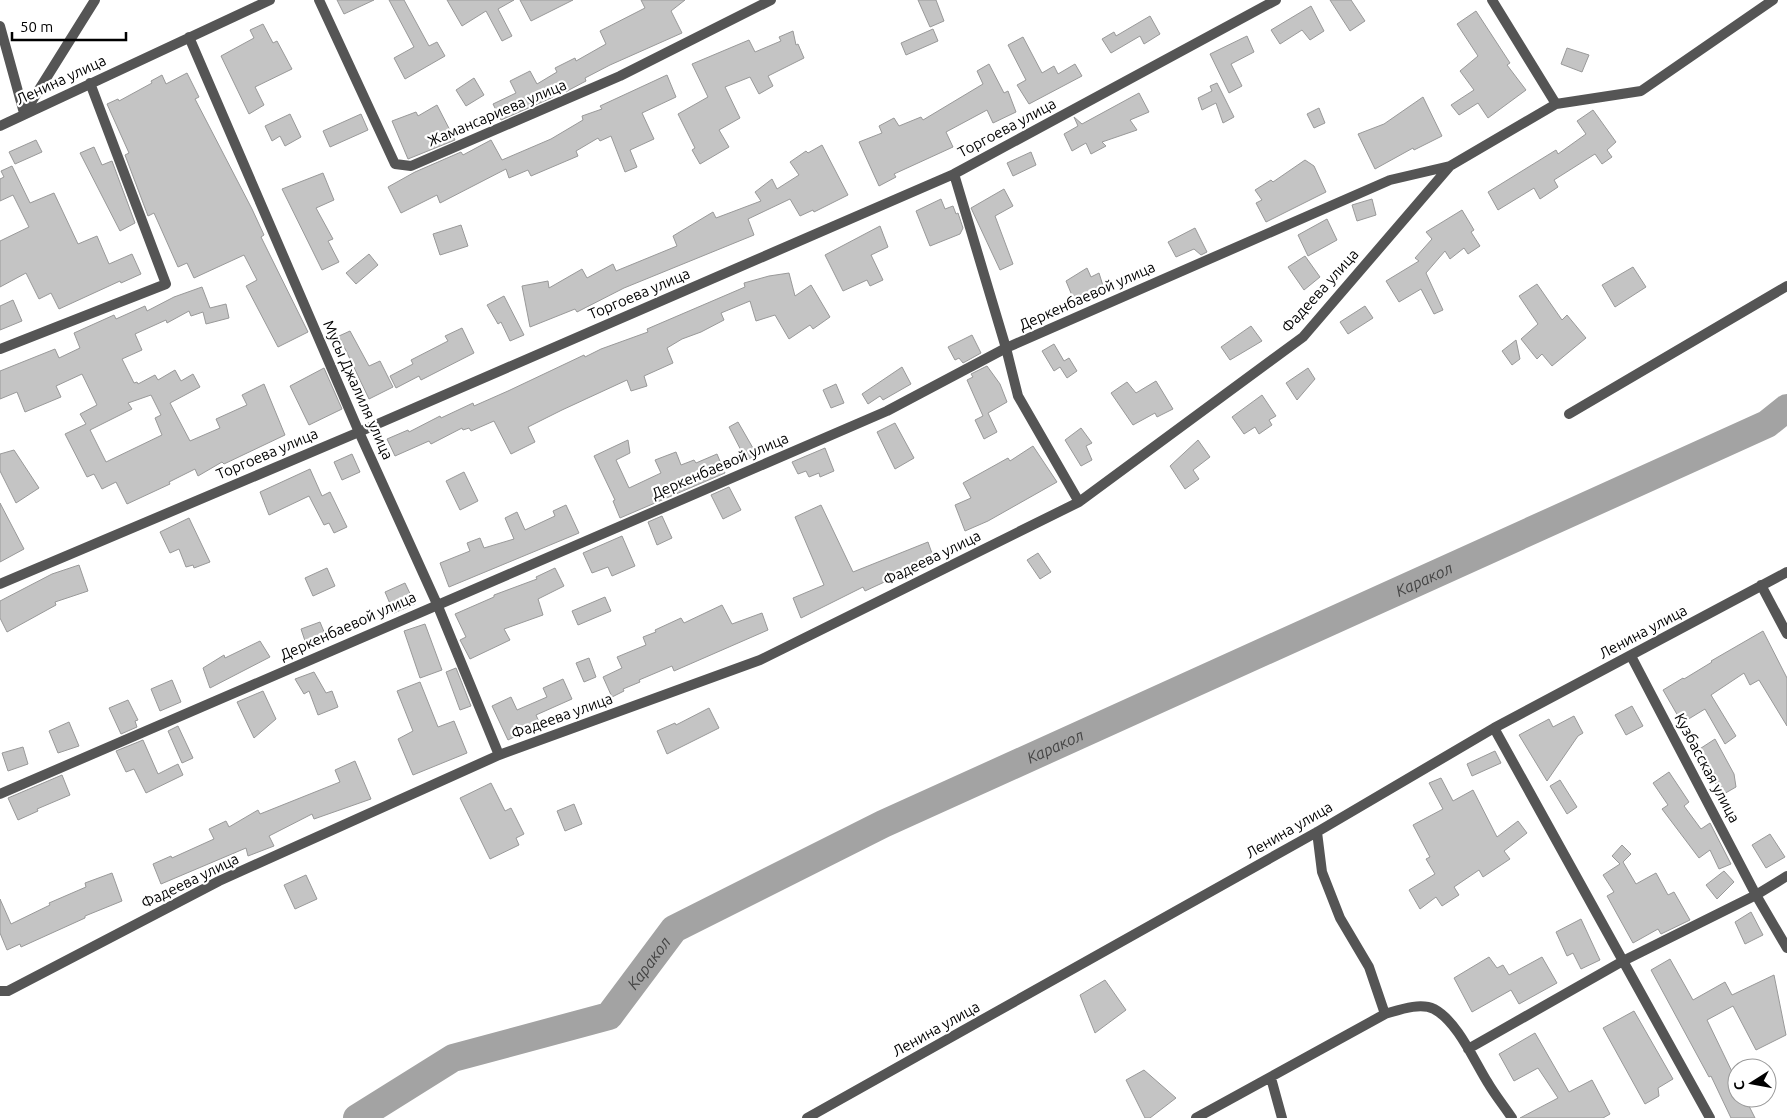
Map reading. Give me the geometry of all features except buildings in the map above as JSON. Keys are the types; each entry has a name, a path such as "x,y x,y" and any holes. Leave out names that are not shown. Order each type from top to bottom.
{"street":[{"path":"24,113 95,0"},
{"name":"Ленина улица","path":"0,126 24,113 270,0"},
{"name":"Жамансариева улица","path":"319,0 391,157 395,164 411,166 620,76 771,0"},
{"name":"Торгоева улица","path":"0,584 359,432 954,174 1274,0"},
{"path":"1492,0 1556,104"},
{"name":"Фадеева улица","path":"0,991 8,991 219,882 499,755 760,660 1079,502 1303,337 1450,166 1556,104 1641,91 1773,0"},
{"path":"0,26 24,113"},
{"name":"Мусы Джалиля улица","path":"189,37 359,432 437,604 499,755"},
{"path":"0,348 166,284 90,83"},
{"name":"Деркенбаевой улица","path":"0,794 887,411 1006,348 1390,180 1450,166"},
{"path":"954,174 1006,348 1018,396 1079,502"},
{"path":"1569,414 1787,286"},
{"name":"Ленина улица","path":"808,1118 1317,832 1494,728 1787,572"},
{"path":"1761,585 1787,634"},
{"name":"Кузбасская улица","path":"1631,656 1756,894 1787,948"},
{"path":"1494,728 1710,1118"},
{"path":"1317,832 1322,872 1340,918 1369,966 1386,1014"},
{"path":"1468,1049 1624,961 1756,894 1787,876"},
{"path":"1196,1118 1386,1014 1408,1007 1433,1009 1450,1023 1512,1118"},
{"path":"1271,1078 1282,1118"}],"waterway":[{"name":"Каракол","path":"357,1118 453,1058 609,1016 674,929 883,824 1767,424 1787,408"}]}
